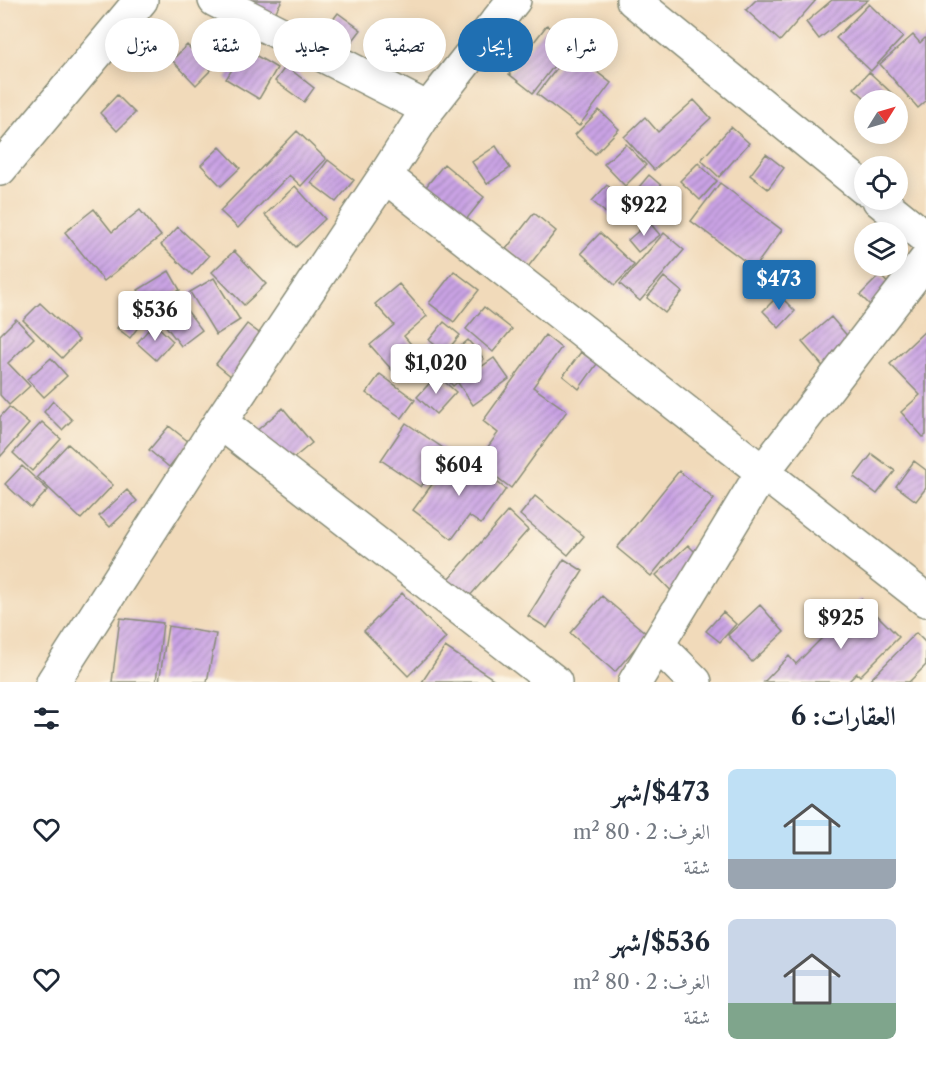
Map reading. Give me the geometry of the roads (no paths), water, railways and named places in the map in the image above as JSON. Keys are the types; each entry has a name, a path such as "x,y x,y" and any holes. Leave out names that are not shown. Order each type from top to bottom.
{"street":[{"path":"0,169 141,0"},
{"path":"215,0 428,109"},
{"path":"53,682 220,422 428,109 514,0"},
{"path":"633,0 854,180"},
{"path":"385,176 926,600"},
{"path":"891,210 926,238"},
{"path":"635,682 659,646 762,473 926,260"},
{"path":"220,422 555,682"},
{"path":"659,646 695,682"}]}
